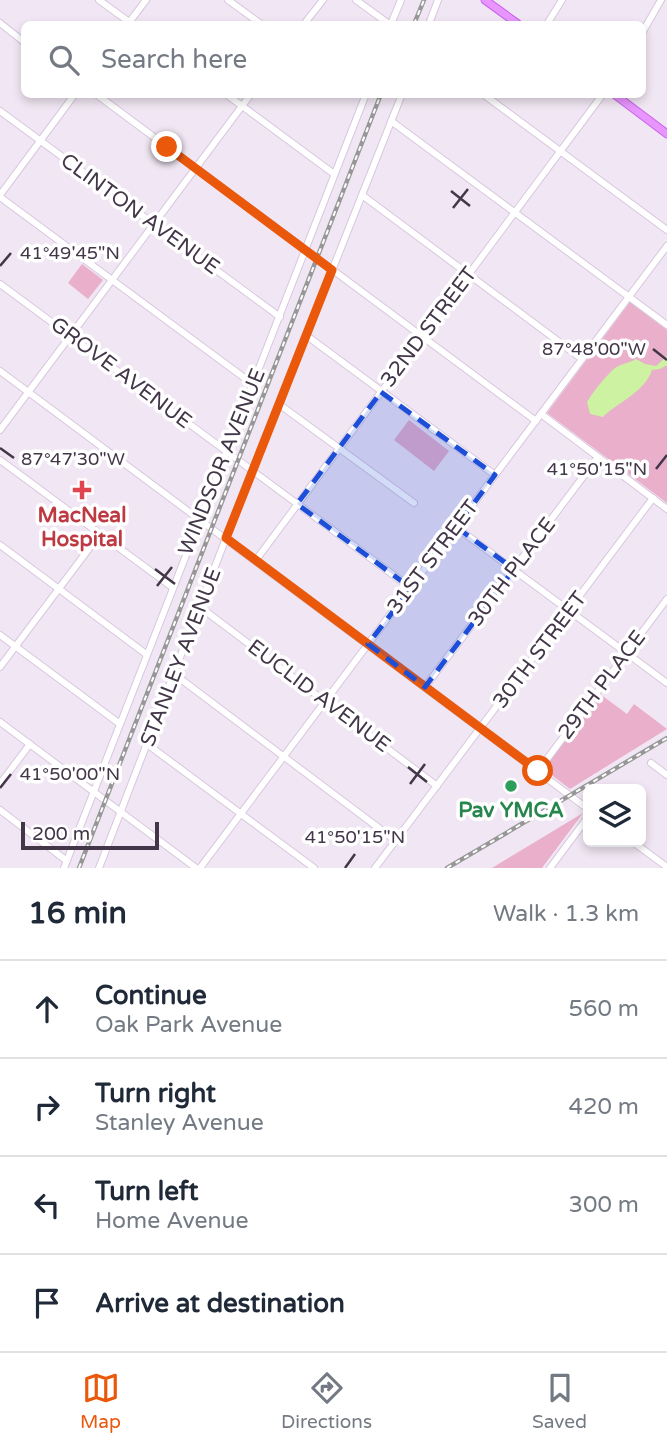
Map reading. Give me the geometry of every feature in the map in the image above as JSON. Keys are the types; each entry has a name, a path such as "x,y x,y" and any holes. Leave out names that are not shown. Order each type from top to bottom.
{"main road":[{"path":"485,0 514,21"},
{"path":"619,98 667,134"}],"street":[{"path":"99,0 125,21"},
{"path":"131,21 146,0"},
{"path":"228,0 257,21"},
{"path":"306,21 323,0"},
{"path":"356,0 386,21"},
{"path":"391,21 401,0"},
{"path":"430,21 438,0"},
{"path":"549,21 562,0"},
{"path":"646,26 661,0"},
{"path":"0,23 21,40"},
{"path":"72,98 0,196 254,384"},
{"path":"101,98 422,336 598,457 667,509"},
{"path":"231,98 334,174"},
{"path":"0,430 248,98"},
{"name":"WINDSOR AVENUE","path":"66,864 365,98"},
{"name":"STANLEY AVENUE","path":"99,868 400,98"},
{"path":"488,98 667,230"},
{"name":"32ND STREET","path":"256,560 600,98"},
{"name":"CLINTON AVENUE","path":"0,111 280,317"},
{"path":"391,121 667,325"},
{"path":"362,195 582,359"},
{"name":"31ST STREET","path":"198,868 667,246"},
{"name":"GROVE AVENUE","path":"0,284 411,588"},
{"path":"306,336 495,475"},
{"path":"0,371 583,803"},
{"path":"280,405 414,503"},
{"name":"30TH PLACE","path":"425,687 598,457"},
{"path":"0,460 172,587"},
{"name":"30TH STREET","path":"376,868 653,498"},
{"path":"456,527 667,683"},
{"path":"0,667 100,534"},
{"path":"0,545 146,654"},
{"name":"29TH PLACE","path":"538,771 667,599"},
{"name":"EUCLID AVENUE","path":"200,607 437,786"},
{"path":"0,635 120,724"},
{"path":"174,674 396,841"},
{"path":"0,722 198,868"},
{"path":"0,785 30,744"},
{"path":"147,744 314,868"},
{"path":"651,763 667,775"},
{"path":"0,810 66,864"},
{"path":"550,868 583,824"},
{"path":"640,847 667,867"}],"highlighted area":[{"path":"381,392 495,475 456,527 514,569 425,687 368,644 411,588 297,504"}],"shaded area":[{"path":"82,264 103,280 88,299 68,283"},
{"path":"630,302 667,330 667,503 547,413"},
{"path":"667,356 667,365 652,370 637,391 603,417 590,414 587,402 615,368 636,359 656,366"},
{"path":"409,420 449,451 434,471 394,440"},
{"path":"600,694 627,714 634,704 667,729 570,789 544,769"},
{"path":"583,813 542,868 492,868"}],"railway":[{"path":"415,21 424,0"},
{"path":"79,868 379,98"},
{"path":"447,868 667,738"}],"place":[{"name":"MacNeal Hospital","path":"82,490"},
{"name":"Pav YMCA","path":"511,786"}],"route":[{"path":"167,147 332,270 226,538 538,771"}]}
